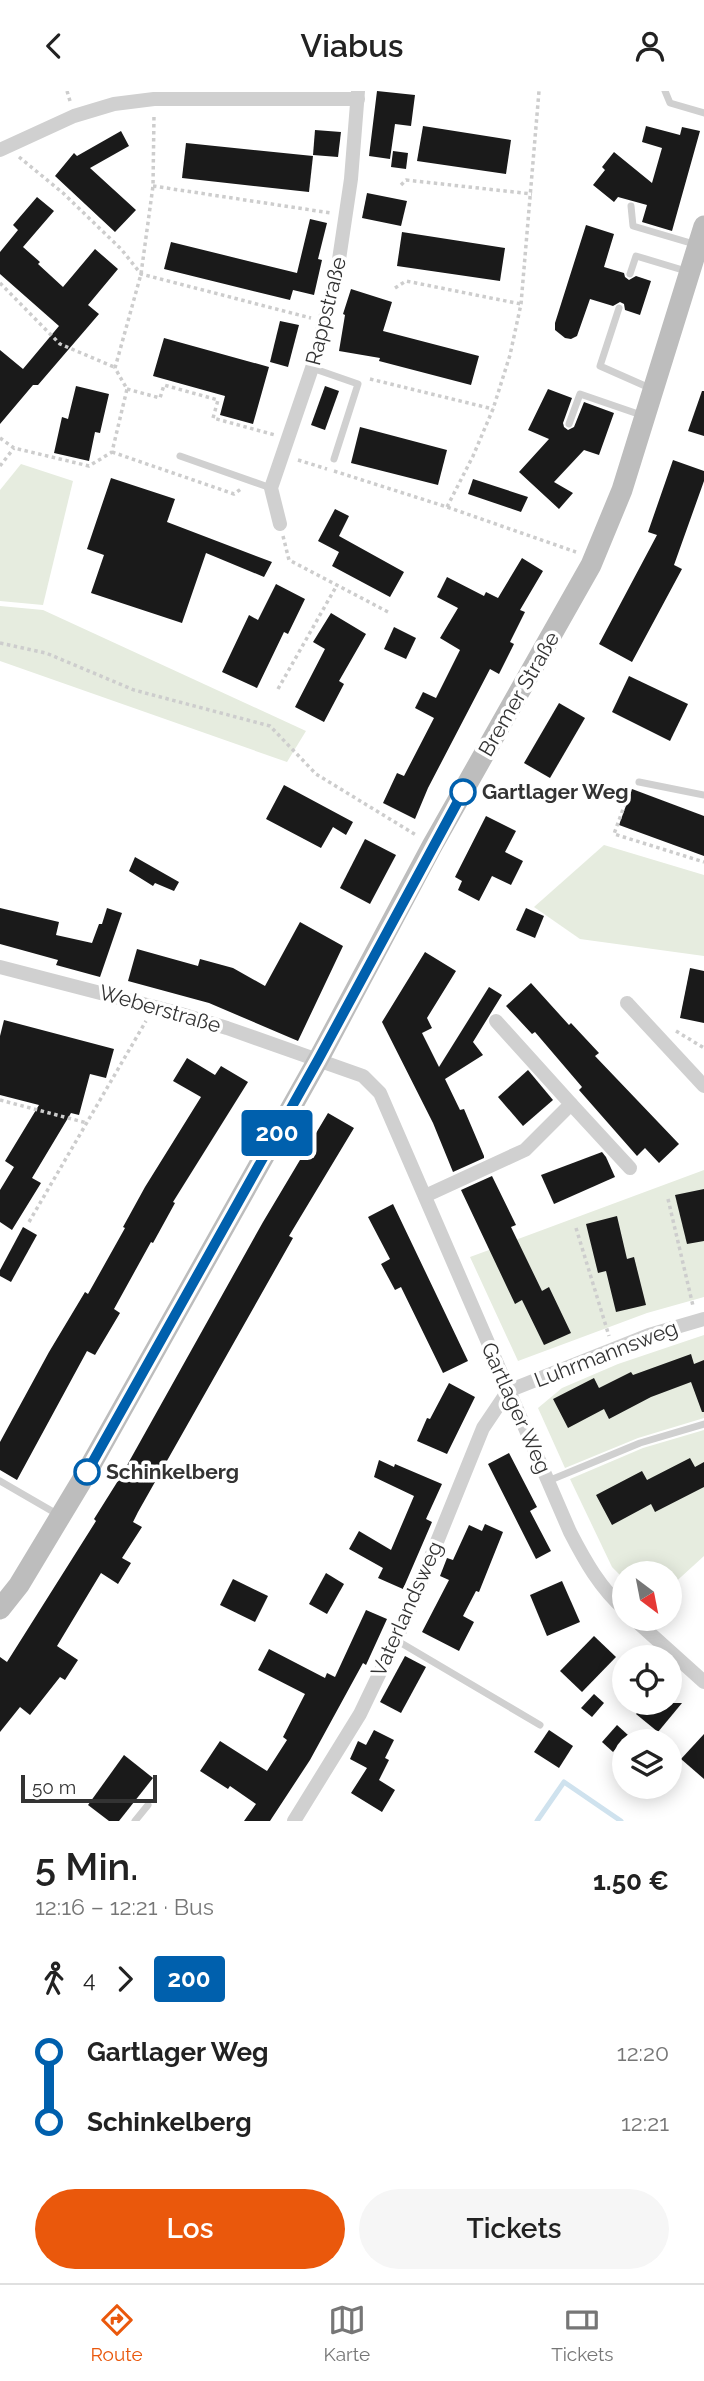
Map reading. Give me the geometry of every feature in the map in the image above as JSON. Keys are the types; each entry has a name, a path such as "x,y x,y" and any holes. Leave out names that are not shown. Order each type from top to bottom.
{"main road":[{"name":"Bremer Straße","path":"0,1609 19,1585 61,1516 318,1060 432,846 594,558 622,489 701,235"}],"street":[{"path":"3,148 74,116 114,104 154,99 358,95"},
{"name":"Rappstraße","path":"271,488 312,368 337,273 347,215 358,95"},
{"path":"271,488 280,524"},
{"name":"Weberstraße","path":"0,967 227,1028 318,1060"},
{"path":"627,1003 704,1086"},
{"path":"496,1021 630,1168"},
{"name":"Gartlager Weg","path":"318,1060 363,1076 380,1093 548,1481 590,1569 612,1599"},
{"path":"425,1196 525,1150 571,1104"},
{"name":"Luhrmannsweg","path":"508,1391 613,1349 700,1320"},
{"name":"Vaterlandsweg","path":"294,1821 360,1714 395,1640 483,1428 508,1391"},
{"path":"647,1631 704,1682"}],"lane":[{"path":"666,91 670,103 704,113"},
{"path":"631,206 633,226 701,235"},
{"path":"630,274 636,256 690,272"},
{"path":"619,308 600,366 653,390"},
{"path":"312,368 358,384 334,459"},
{"path":"569,424 579,394 645,416"},
{"path":"180,456 271,488"},
{"path":"639,782 704,795"},
{"path":"548,1481 640,1443 704,1424"},
{"path":"0,1481 61,1516"},
{"path":"395,1640 540,1725"},
{"path":"135,1821 148,1805"}],"path":[{"path":"447,507 493,409 510,355 521,304 539,91"},
{"path":"115,368 141,274 153,186 154,99"},
{"path":"3,148 63,193 121,249 141,274 324,321"},
{"path":"401,185 406,180 532,194"},
{"path":"153,186 347,215"},
{"path":"396,288 407,281 521,304"},
{"path":"0,283 60,344 115,368 127,389 112,452 89,466 14,448 0,438"},
{"path":"358,384 371,379 493,409"},
{"path":"127,389 160,398 164,385 218,400 213,418 288,439"},
{"path":"0,466 14,448"},
{"path":"112,452 234,494 253,481"},
{"path":"282,455 447,507 594,558"},
{"path":"280,524 289,560 390,613"},
{"path":"278,689 337,585"},
{"path":"0,643 46,653 134,690 270,726 316,774 432,846"},
{"path":"639,782 632,783 614,834 704,862"},
{"path":"29,1223 154,1007"},
{"path":"0,1100 86,1123"},
{"path":"668,1199 700,1320"},
{"path":"576,1228 613,1349"}],"shaded area":[{"path":"21,464 73,481 43,605 0,601 0,490"},
{"path":"0,606 43,610 306,731 287,762 0,661"},
{"path":"604,845 704,875 704,956 580,939 534,907"},
{"path":"704,1170 704,1297 647,1313 518,1361 470,1257"},
{"path":"704,1335 704,1418 638,1438 565,1468 538,1408 562,1388 618,1364"},
{"path":"704,1430 704,1556 682,1576 682,1561 612,1561 612,1567 570,1479 643,1448"}],"building":[{"path":"377,91 415,95 411,126 395,124 390,159 369,156"},
{"path":"423,126 511,140 506,174 417,161"},
{"path":"646,126 680,135 682,127 700,131 672,231 642,222 647,205 618,197 614,202 593,185 614,152 652,183 662,148 642,142"},
{"path":"315,130 341,132 338,157 313,155"},
{"path":"121,131 129,146 90,168 136,210 115,232 55,176 74,153 77,156"},
{"path":"186,143 313,156 309,192 182,178"},
{"path":"393,151 408,153 406,169 391,167"},
{"path":"367,193 407,201 401,226 362,218"},
{"path":"37,197 54,211 23,247 63,287 95,249 118,269 88,305 99,314 38,385 33,385 0,424 0,350 23,369 59,326 0,274 0,252 18,230 13,225"},
{"path":"310,219 327,223 318,259 322,260 314,295 293,290 290,300 164,269 171,242 297,273"},
{"path":"586,225 614,234 604,267 624,273 629,280 636,276 651,281 640,315 625,310 624,304 620,302 613,306 590,299 577,336 571,339 555,330 555,323"},
{"path":"402,232 505,248 500,281 397,266"},
{"path":"351,289 392,302 383,331 479,356 471,385 379,361 380,358 339,351 343,314"},
{"path":"280,321 299,325 288,367 270,362"},
{"path":"164,338 269,367 253,424 220,415 225,396 153,376"},
{"path":"76,386 109,394 100,433 95,432 89,461 54,453 62,417 68,419"},
{"path":"325,386 339,391 325,430 311,425"},
{"path":"548,389 572,398 563,423 568,430 574,427 584,402 614,413 599,455 584,450 554,482 573,493 559,509 519,472 549,439 528,430"},
{"path":"704,391 704,436 688,431"},
{"path":"360,427 447,450 438,485 351,463"},
{"path":"673,460 704,471 704,481 674,565 682,569 632,662 599,644 657,535 648,532"},
{"path":"111,478 175,499 167,522 272,562 264,577 206,553 182,623 91,593 104,555 87,549"},
{"path":"473,479 528,497 521,512 468,494"},
{"path":"335,509 349,516 339,536 404,572 390,597 332,566 339,552 318,541"},
{"path":"522,558 543,571 520,610 525,612 510,642 514,644 499,674 490,669 428,788 415,819 383,803 397,773 404,776 434,718 415,708 423,692 436,698 460,650 440,638 458,608 437,597 447,577 484,596 486,592 498,598"},
{"path":"276,584 305,599 288,634 284,632 257,688 222,672 249,615 258,620"},
{"path":"331,613 366,634 339,681 344,684 324,722 295,707 325,649 313,642"},
{"path":"394,627 416,638 406,659 384,649"},
{"path":"629,676 688,704 670,741 612,712"},
{"path":"559,703 585,718 550,778 524,763"},
{"path":"284,785 353,822 346,835 333,827 321,848 266,819"},
{"path":"632,789 704,816 704,856 619,825"},
{"path":"486,816 516,831 505,852 523,861 511,885 492,876 479,901 458,890 462,881 455,877"},
{"path":"365,839 396,855 370,904 340,888"},
{"path":"135,857 179,882 174,891 155,883 153,886 129,871"},
{"path":"0,908 59,922 56,935 92,943 107,908 122,913 100,977 56,965 58,960 0,944"},
{"path":"526,908 544,916 535,938 516,930"},
{"path":"300,922 343,946 298,1041 209,1003 128,981 137,949 198,966 200,959 233,968 265,986"},
{"path":"425,952 456,971 427,1018 432,1028 422,1033 439,1067 489,987 502,995 473,1042 483,1055 445,1079 460,1110 464,1109 484,1156 453,1172 433,1123 382,1022"},
{"path":"690,968 704,971 704,1023 680,1018"},
{"path":"531,983 599,1053 595,1056 679,1144 659,1163 645,1148 637,1156 579,1090 582,1087 535,1032 532,1034 506,1006"},
{"path":"4,1020 114,1049 106,1078 90,1074 79,1115 71,1113 32,1178 41,1183 12,1230 0,1222 0,1190 14,1167 5,1161 39,1105 0,1095 0,1036"},
{"path":"187,1058 215,1075 221,1066 248,1082 173,1202 175,1203 153,1243 151,1242 114,1309 120,1313 95,1355 87,1351 17,1480 0,1470 0,1442 49,1352 85,1292 88,1294 145,1187 201,1097 173,1081"},
{"path":"528,1070 553,1100 523,1126 498,1097"},
{"path":"328,1113 354,1128 289,1236 293,1238 138,1512 133,1522 142,1527 122,1558 131,1563 118,1584 101,1573 57,1646 78,1660 65,1680 60,1677 30,1715 20,1707 0,1732 0,1657 7,1662 96,1521 94,1519"},
{"path":"602,1152 615,1177 554,1204 541,1175"},
{"path":"492,1176 516,1225 511,1227 542,1291 549,1287 571,1333 544,1345 522,1300 515,1304 461,1190"},
{"path":"704,1189 704,1241 687,1244 675,1195"},
{"path":"393,1204 468,1361 443,1373 401,1287 395,1290 381,1264 390,1259 368,1217"},
{"path":"617,1216 627,1259 634,1257 646,1305 616,1312 606,1271 598,1273 586,1224"},
{"path":"23,1227 37,1235 11,1282 0,1276 0,1270"},
{"path":"691,1354 694,1364 704,1360 704,1412 691,1382 651,1397 609,1419 604,1409 568,1428 553,1399 594,1378 599,1388 631,1372 633,1375"},
{"path":"449,1383 475,1397 447,1454 417,1441 427,1418 430,1419"},
{"path":"509,1453 537,1507 530,1511 551,1551 536,1559 488,1464"},
{"path":"690,1458 695,1467 704,1462 704,1487 655,1512 651,1504 612,1525 596,1495 642,1471 647,1480"},
{"path":"379,1460 442,1484 426,1519 432,1522 403,1589 378,1578 383,1568 349,1549 359,1531 391,1550 414,1496 374,1477"},
{"path":"485,1524 503,1532 479,1592 476,1591 463,1616 474,1622 459,1651 422,1632 449,1580 440,1576 447,1558 453,1560 469,1525 482,1531"},
{"path":"326,1573 344,1584 327,1614 309,1604"},
{"path":"233,1579 268,1596 255,1622 220,1605"},
{"path":"562,1581 580,1622 547,1636 530,1595"},
{"path":"366,1610 387,1619 366,1665 363,1663 310,1760 270,1821 244,1821 256,1804 230,1786 228,1789 200,1771 220,1741 267,1771 287,1740 283,1737 305,1694 258,1670 269,1649 325,1678 327,1673 335,1677"},
{"path":"594,1636 612,1653 612,1661 582,1692 560,1671"},
{"path":"405,1656 426,1667 401,1713 380,1702"},
{"path":"594,1694 604,1703 592,1717 581,1708"},
{"path":"637,1715 672,1715 660,1729 654,1729"},
{"path":"374,1730 394,1740 385,1758 389,1760 379,1780 395,1790 382,1812 351,1793 367,1768 350,1759 358,1741 366,1745"},
{"path":"549,1730 573,1746 559,1768 534,1752"},
{"path":"612,1731 612,1751 602,1742"},
{"path":"704,1734 704,1779 682,1758"},
{"path":"124,1755 153,1778 119,1821 109,1821 88,1805"}],"waterway":[{"path":"537,1821 564,1782 621,1821"}],"bus line":[{"name":"200","path":"87,1472 318,1060 463,792"}],"place":[{"name":"Gartlager Weg","path":"463,792"},
{"name":"Schinkelberg","path":"87,1472"}]}
